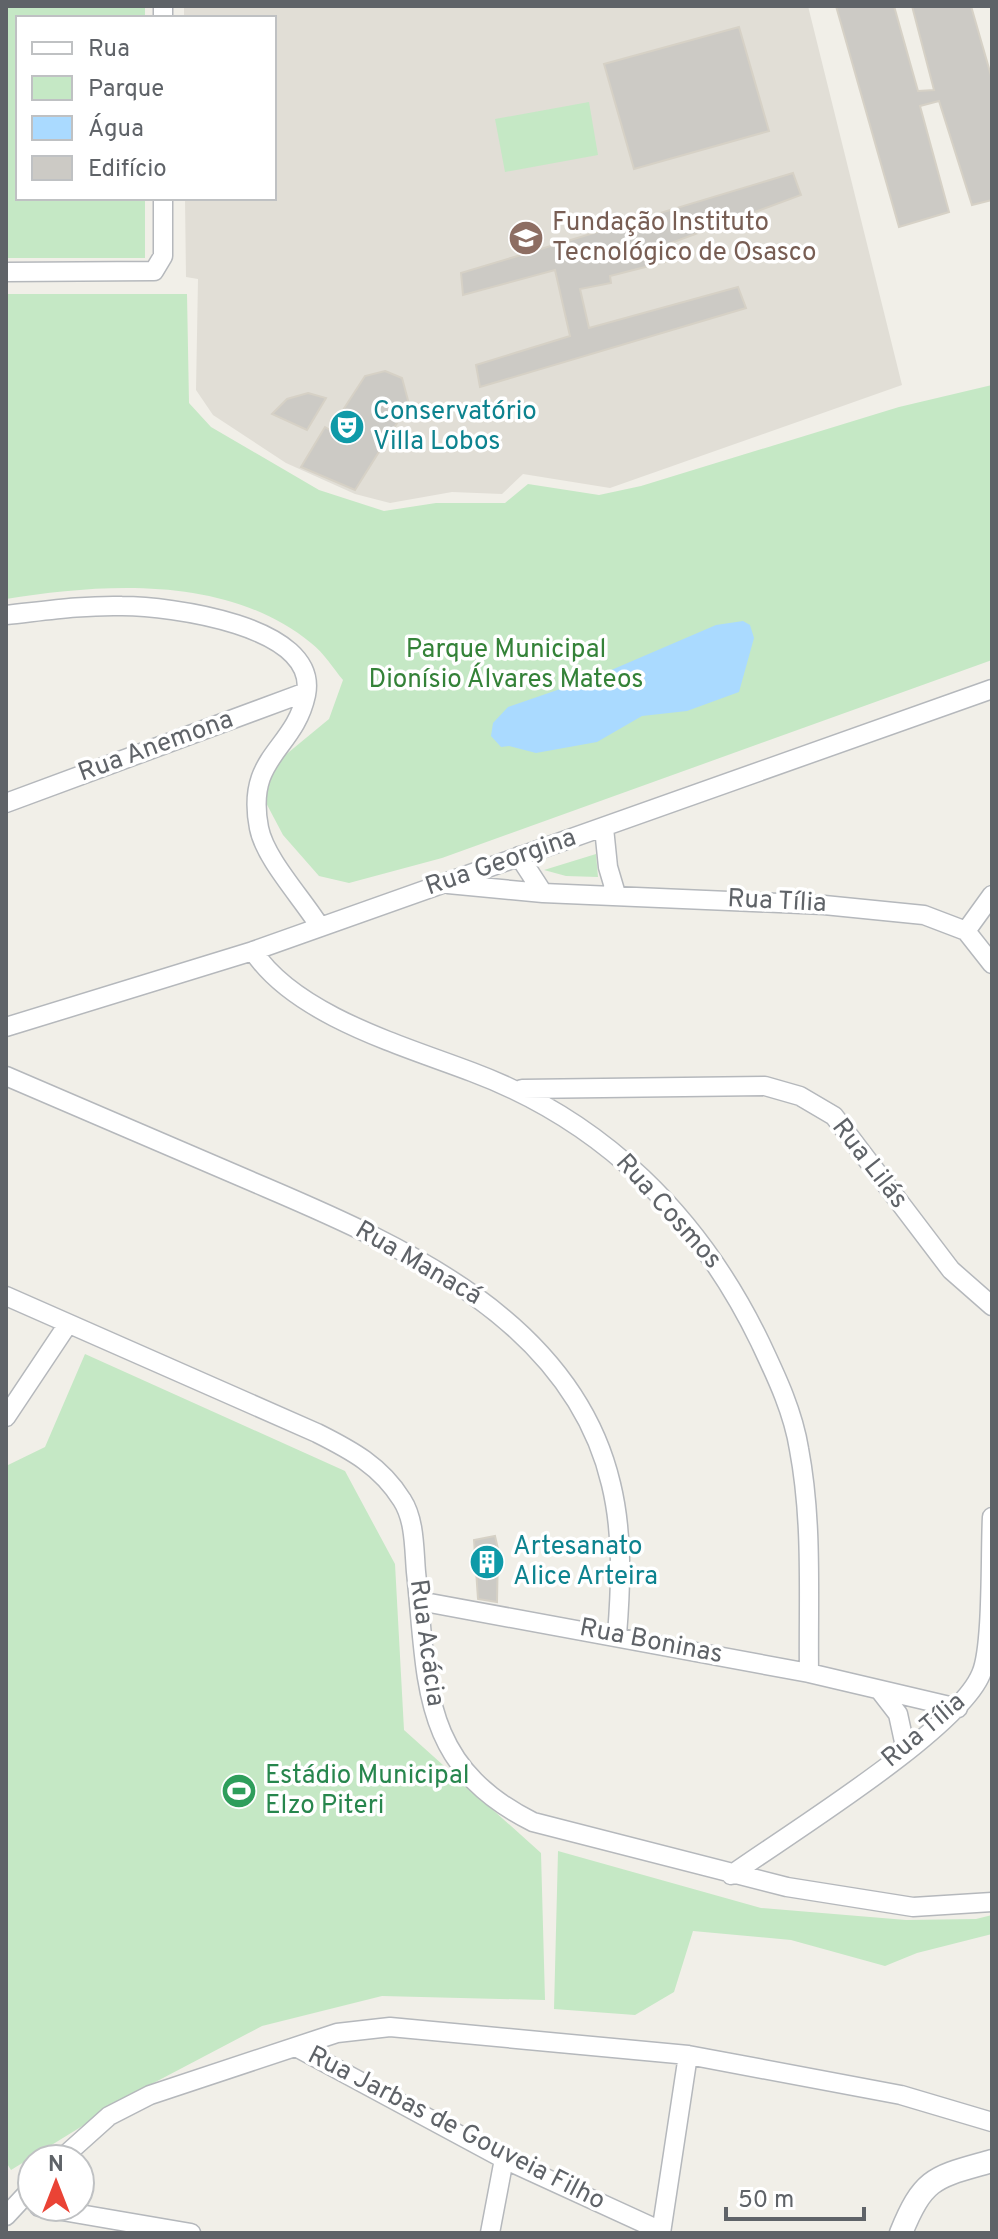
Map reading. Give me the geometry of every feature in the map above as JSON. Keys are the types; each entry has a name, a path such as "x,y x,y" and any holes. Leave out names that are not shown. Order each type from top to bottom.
{"street":[{"path":"6,272 146,274 159,267 163,256 163,200"},
{"path":"6,615 123,605 229,621 275,639 302,665 306,692 291,730 261,772 259,830 320,927"},
{"name":"Rua Georgina","path":"6,1027 253,951 992,689"},
{"name":"Rua Anemona","path":"6,803 306,692"},
{"path":"604,828 608,867 616,894"},
{"path":"519,856 543,893"},
{"name":"Rua Tília","path":"443,883 543,893 616,894 897,911 940,919 966,931"},
{"path":"992,895 966,931 992,964"},
{"name":"Rua Cosmos","path":"253,951 265,969 296,997 417,1051 519,1089 614,1150 695,1234 746,1313 780,1384 799,1446 807,1526 809,1673"},
{"name":"Rua Manacá","path":"6,1076 349,1223 458,1284 509,1321 557,1376 580,1409 605,1462 617,1526 621,1591 617,1635"},
{"name":"Rua Lilás","path":"519,1089 765,1086 800,1096 834,1116 951,1270 992,1306"},
{"name":"Rua Acácia","path":"6,1296 361,1455 382,1474 407,1509 425,1669 438,1726 448,1749 484,1792 533,1822 731,1875 913,1907 992,1902"},
{"path":"6,1417 68,1324"},
{"name":"Rua Tília","path":"731,1875 906,1751 958,1708 974,1688 985,1659 992,1517"},
{"name":"Rua Boninas","path":"419,1601 617,1635 809,1673 958,1708"},
{"path":"881,1692 898,1714 906,1751"},
{"path":"79,2143 109,2116 150,2095 337,2033 390,2027 498,2034 688,2055 901,2095 992,2122"},
{"name":"Rua Jarbas de Gouveia Filho","path":"296,2047 504,2159 661,2232"},
{"path":"661,2232 688,2055"},
{"path":"490,2233 504,2159"},
{"path":"901,2233 912,2206 930,2182 992,2161"},
{"path":"96,2217 191,2233"}],"shaded area":[{"name":"Fundação Instituto Tecnológico de Osasco","path":"184,6 808,6 902,385 610,488 523,474 502,494 452,492 390,503 355,494 286,463 213,415 196,390 198,279 186,277 185,200 276,200 276,16 184,16"}],"green space":[{"path":"6,6 145,6 145,16 16,16 16,200 145,200 145,258 6,258"},
{"path":"589,102 598,155 505,172 495,119"},
{"name":"Parque Municipal Dionísio Álvares Mateos","path":"6,294 187,294 189,403 211,427 319,490 384,511 436,503 505,503 528,484 599,495 641,486 899,407 992,385 992,660 442,858 349,883 319,876 283,835 264,799 272,766 329,719 343,680 316,647 278,621 242,605 204,595 124,588 6,599"},
{"path":"596,854 598,877 566,876 544,870"},
{"name":"Estádio Municipal Elzo Piteri","path":"85,1354 345,1471 395,1564 404,1730 541,1853 545,2000 382,1996 262,2026 144,2088 55,2143 16,2143 16,2167 11,2170 6,2162 6,1466 45,1447"},
{"path":"558,1851 761,1908 906,1920 976,1919 992,1915 992,1934 917,1953 885,1966 791,1940 693,1931 674,1992 635,2015 554,2009"}],"water":[{"path":"743,621 750,625 754,638 739,692 687,711 642,716 597,742 536,753 501,747 491,736 493,723 508,707 595,677 716,625"}],"building":[{"path":"836,6 894,6 918,91 934,90 912,6 971,6 992,79 992,200 972,205 939,101 920,106 949,212 899,227"},
{"path":"739,27 769,131 634,169 604,64"},
{"path":"793,173 801,195 660,247 665,262 610,276 611,283 580,289 589,328 738,287 746,308 480,387 476,365 570,336 555,270 463,295 461,273"},
{"path":"385,371 402,378 409,404 355,490 301,467 325,427 330,430 365,376"},
{"path":"308,393 326,398 307,430 272,414 287,399"},
{"name":"Artesanato Alice Arteira","path":"495,1536 498,1549 497,1602 478,1599 474,1540"}],"place":[{"name":"Fundação Instituto Tecnológico de Osasco","path":"526,238"},
{"name":"Conservatório Villa Lobos","path":"347,427"},
{"name":"Artesanato Alice Arteira","path":"487,1562"},
{"name":"Estádio Municipal Elzo Piteri","path":"239,1791"}]}
